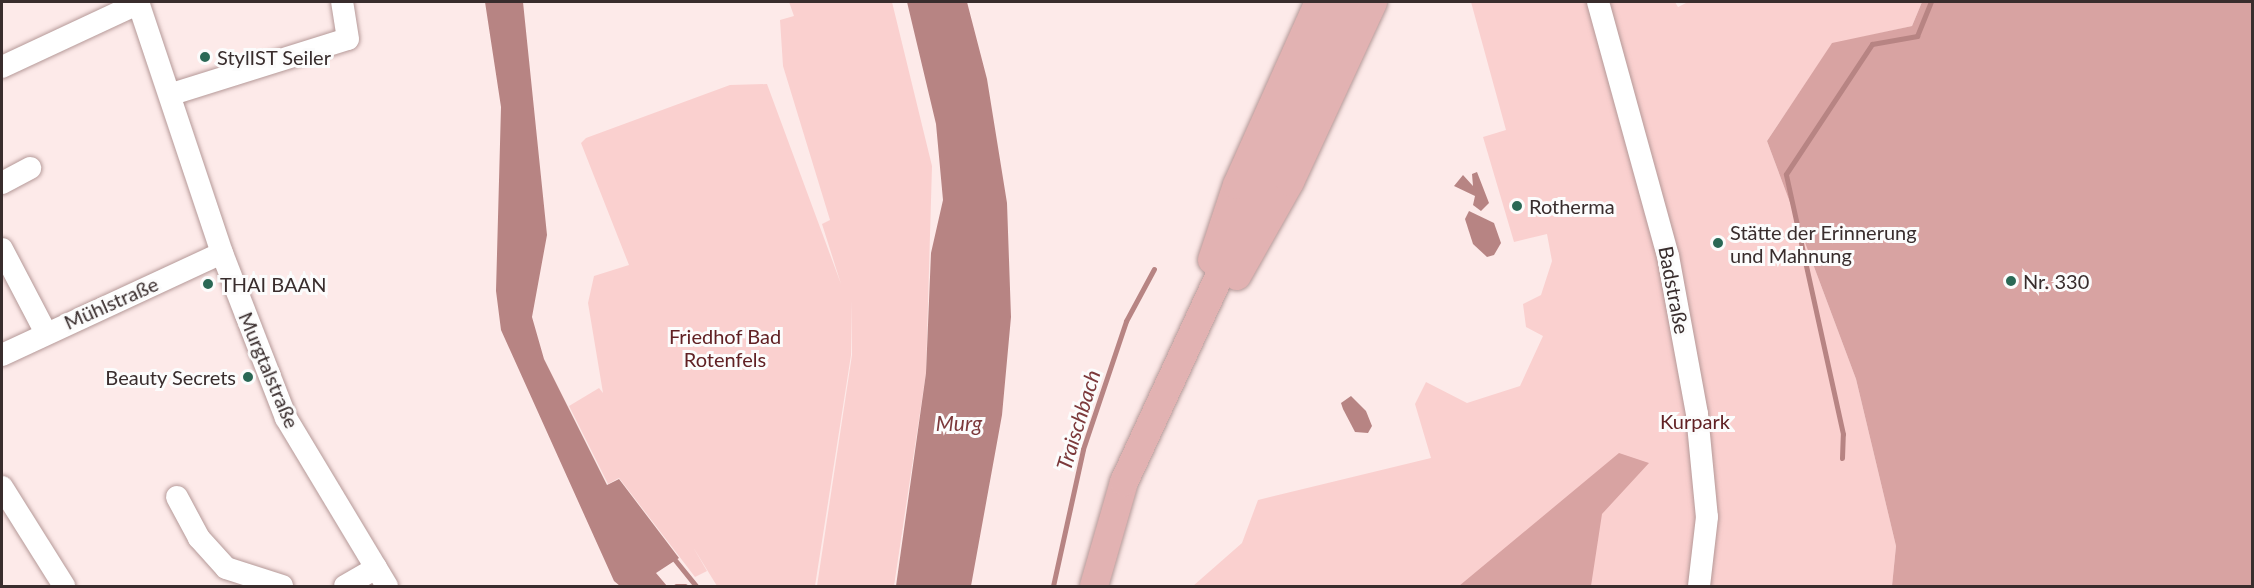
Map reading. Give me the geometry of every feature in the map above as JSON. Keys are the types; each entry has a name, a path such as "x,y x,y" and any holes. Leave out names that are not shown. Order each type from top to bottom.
{"main road":[{"path":"1208,295 1214,242 1319,2"},
{"path":"1094,586 1124,482 1208,295 1346,2"},
{"path":"1124,482 1156,443 1215,315 1290,182 1373,2"}],"street":[{"path":"2,67 139,2"},
{"name":"Murgtalstraße","path":"139,2 172,94 222,253 286,418 382,578"},
{"path":"172,94 348,39 342,2"},
{"name":"Badstraße","path":"1598,2 1668,256 1688,362 1707,517 1699,586"},
{"path":"2,183 30,168"},
{"path":"2,249 46,333"},
{"name":"Mühlstraße","path":"2,355 222,253"},
{"path":"2,487 64,586"},
{"path":"177,497 199,538 226,568 282,586"},
{"path":"345,586 382,578"}],"green space":[{"name":"Friedhof Bad Rotenfels","path":"789,2 892,2 932,166 926,373 894,586 817,586 852,355 852,300 851,355 815,586 717,586 693,547 707,571 695,577 619,478 608,484 569,406 599,388 603,393 588,303 594,276 629,265 581,143 586,138 730,85 767,84 841,284 822,224 830,220 783,66 780,20 794,16"},
{"name":"Kurpark","path":"1471,2 1675,2 1678,7 1688,2 1922,2 1912,26 1832,44 1767,141 1856,379 1896,546 1892,586 1193,586 1242,543 1258,500 1431,458 1415,404 1426,382 1467,403 1520,386 1543,336 1526,327 1523,304 1541,295 1552,261 1547,234 1514,242 1483,137 1506,130"}],"shaded area":[{"path":"1922,2 2252,2 2252,586 1892,586 1896,546 1856,379 1767,141 1832,43 1912,26"},
{"path":"1619,453 1649,463 1602,514 1591,586 1459,586"}],"water":[{"path":"485,2 523,2 547,235 532,317 544,359 607,485 619,479 679,558 656,573 667,586 620,586 614,581 501,330 496,291 501,107"},
{"name":"Murg","path":"907,2 967,2 987,79 1007,203 1011,317 1002,415 971,586 896,586 926,373 931,253 943,200 936,124"},
{"path":"1477,172 1489,203 1481,211 1473,205 1475,196 1454,186 1463,175 1473,186 1472,174"},
{"path":"1469,211 1494,223 1501,243 1494,255 1487,257 1473,244 1465,219"},
{"path":"1351,396 1366,411 1372,426 1368,433 1355,432 1343,409 1341,403"}],"waterway":[{"path":"1842,458 1843,434 1786,174 1872,44 1917,36 1931,2"},
{"name":"Traischbach","path":"1053,586 1083,449 1126,321 1154,269"},
{"path":"675,560 696,586"},
{"path":"676,586 685,586"}],"place":[{"name":"StylIST Seiler","path":"205,57"},
{"name":"Rotherma","path":"1517,206"},
{"name":"Stätte der Erinnerung und Mahnung","path":"1718,243"},
{"name":"Nr. 330","path":"2011,281"},
{"name":"THAI BAAN","path":"208,284"},
{"name":"Beauty Secrets","path":"248,377"}]}
